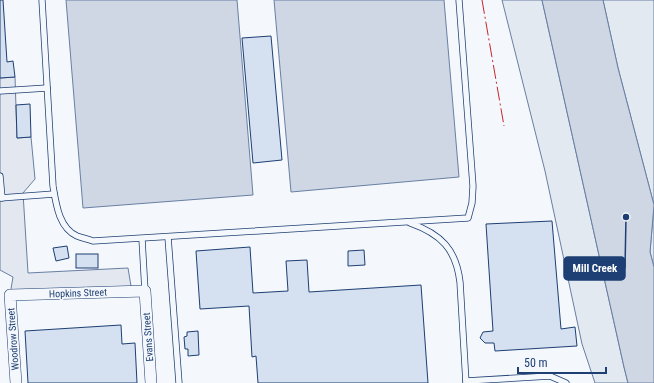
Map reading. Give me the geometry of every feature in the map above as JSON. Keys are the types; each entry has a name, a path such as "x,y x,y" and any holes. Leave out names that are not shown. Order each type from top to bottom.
{"street":[{"name":"Hopkins Street","path":"10,295 145,291"},
{"name":"Evans Street","path":"145,291 151,383"},
{"name":"Woodrow Street","path":"10,295 16,383"}],"lane":[{"path":"42,0 54,194 65,228 76,236 92,241 468,218 472,203 473,186 459,0"},
{"path":"0,91 47,88"},
{"path":"0,176 1,198 54,194"},
{"path":"408,222 427,229 439,238 452,252 458,268 466,382 550,376 566,383"},
{"path":"168,237 179,383"},
{"path":"142,239 145,291"}],"shaded area":[{"path":"66,0 237,0 253,195 83,208"},
{"path":"274,0 444,0 459,177 291,192"},
{"path":"502,0 542,0 628,383 595,383 582,344 545,171"},
{"path":"542,0 603,0 618,68 654,205 650,252 654,267 654,383 628,383"},
{"path":"603,0 654,0 654,205 618,68"},
{"path":"15,77 17,138 31,137 35,179 23,193 28,273 128,268 132,292 10,295 13,277 0,270 0,78"},
{"path":"654,205 654,267 650,252"}],"building":[{"path":"0,0 3,0 7,62 13,61 15,77 0,78"},
{"path":"271,36 282,160 253,163 242,38"},
{"path":"30,104 31,137 17,138 16,105"},
{"path":"552,221 561,329 575,327 577,346 495,351 494,343 485,343 480,338 483,332 493,331 486,224"},
{"path":"67,246 69,258 56,261 53,248"},
{"path":"250,247 253,293 288,291 286,261 307,260 309,292 421,285 428,383 258,383 256,356 252,357 249,306 200,309 196,251"},
{"path":"364,250 365,265 348,266 348,251"},
{"path":"76,254 98,254 98,268 76,268"},
{"path":"121,325 122,344 135,343 137,383 28,383 25,331"},
{"path":"198,331 199,355 188,356 188,349 185,349 184,337 187,336 187,332"}],"power":[{"path":"482,0 504,126"}],"place":[{"name":"Mill Creek","path":"626,217"}]}
